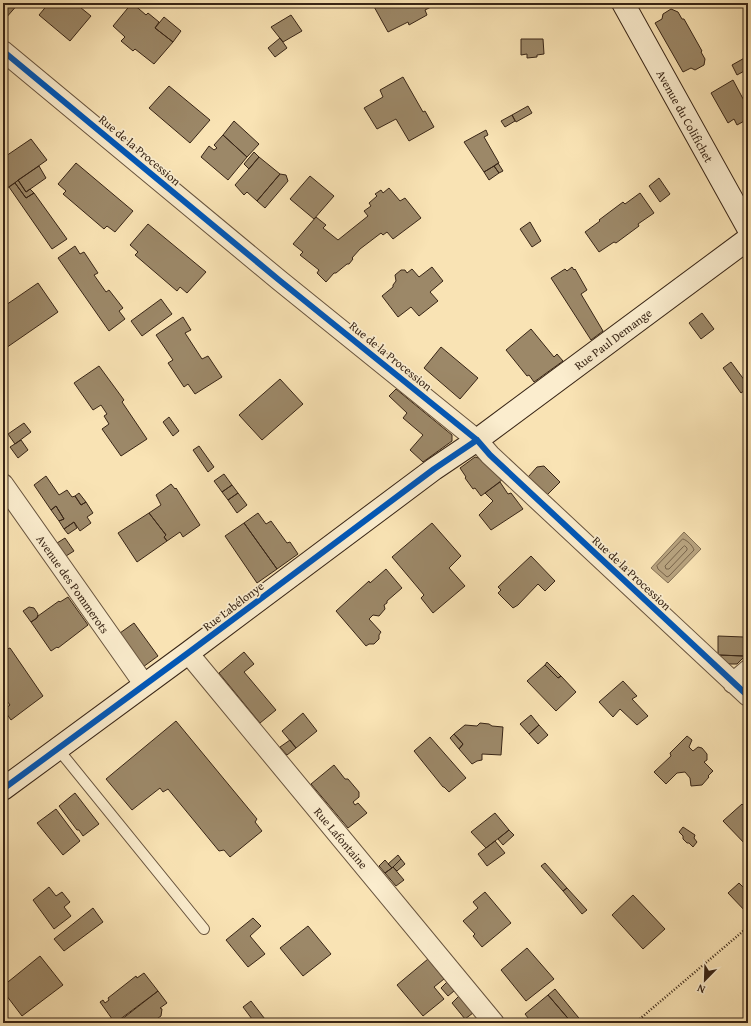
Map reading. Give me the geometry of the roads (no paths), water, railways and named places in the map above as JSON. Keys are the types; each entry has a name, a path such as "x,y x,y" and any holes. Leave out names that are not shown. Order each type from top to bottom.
{"main road":[{"name":"Avenue du Colifichet","path":"623,3 748,228"},
{"name":"Rue Paul Demange","path":"477,440 748,239"},
{"name":"Rue Labélonye","path":"5,783 58,749 434,469 477,440"}],"street":[{"name":"Rue de la Procession","path":"3,51 267,270 477,440 490,455 741,676 748,696"},
{"name":"Avenue des Pommerots","path":"3,484 144,684"},
{"name":"Rue Lafontaine","path":"188,653 494,1023"}],"lane":[{"path":"58,749 204,929"}],"water":[{"path":"684,532 701,549 668,583 651,568"}]}
